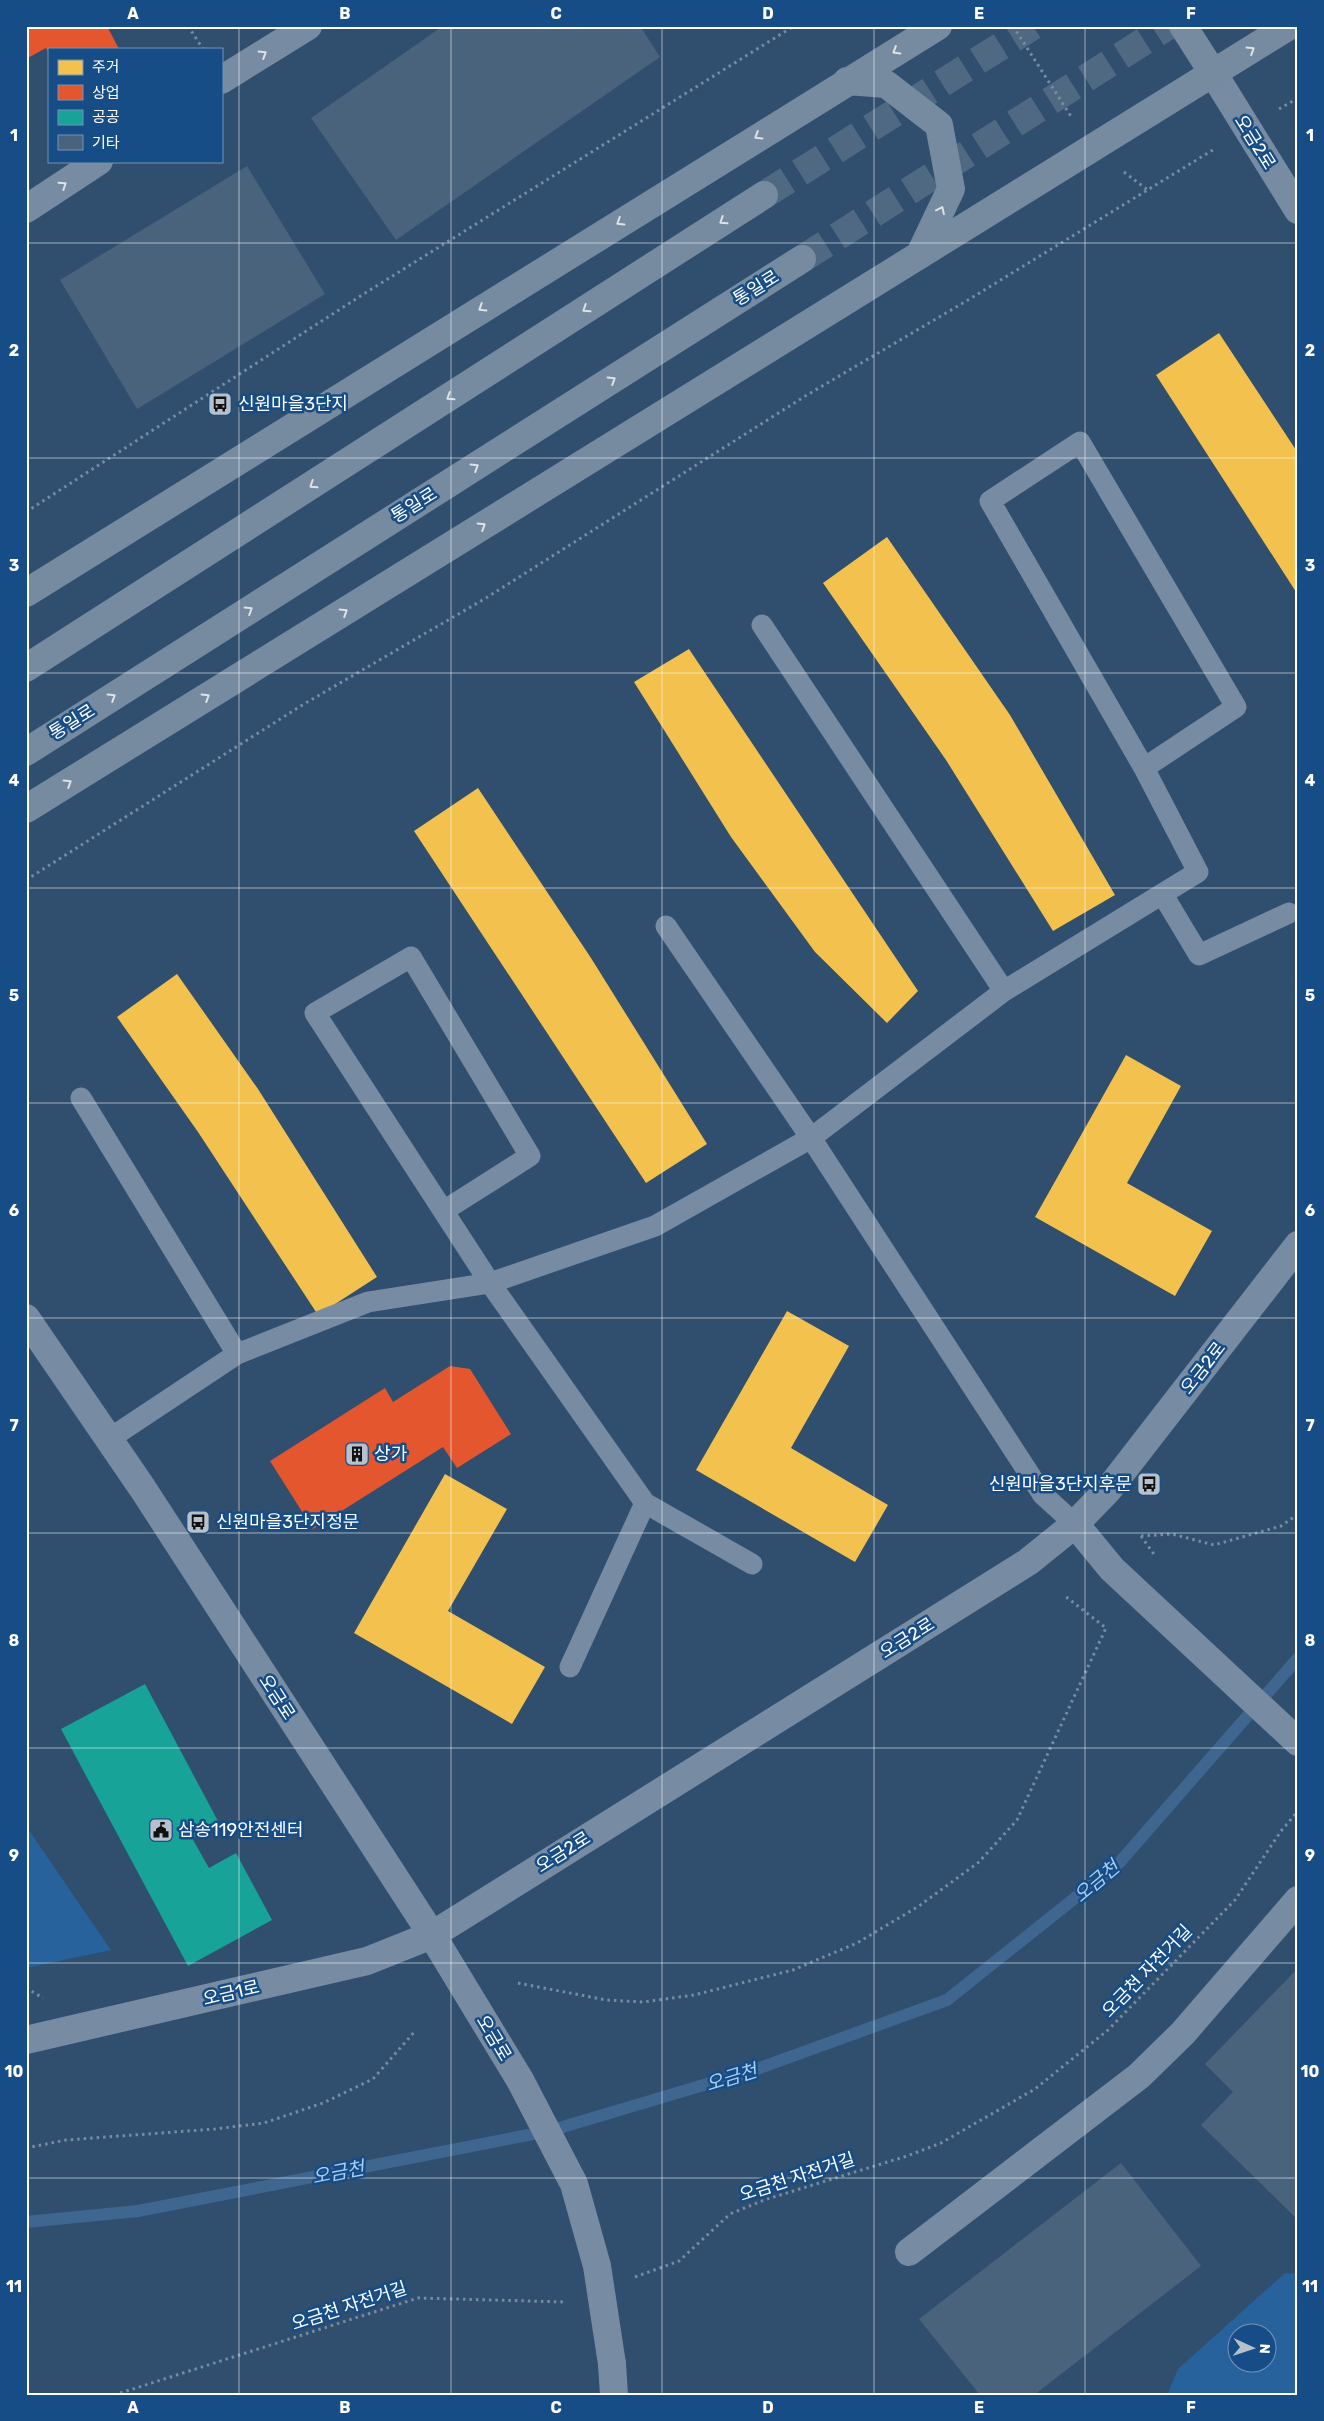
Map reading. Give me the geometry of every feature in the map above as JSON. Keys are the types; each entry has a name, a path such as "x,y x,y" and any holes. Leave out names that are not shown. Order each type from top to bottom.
{"main road":[{"path":"26,593 938,26"},
{"path":"1183,26 1213,73"},
{"path":"26,809 1289,26"},
{"path":"848,81 886,84 939,125 951,189 920,254"},
{"path":"26,668 764,195"},
{"name":"통일로","path":"26,752 802,259"}],"street":[{"path":"222,79 308,26"},
{"name":"오금2로","path":"1213,73 1298,210"},
{"path":"26,210 98,162"},
{"name":"오금2로","path":"432,1935 1028,1562 1074,1524 1108,1490 1298,1245"},
{"name":"오금로","path":"26,1318 109,1439 432,1935 520,2080 574,2184 597,2266 612,2364 614,2395"},
{"path":"1074,1524 1112,1569 1298,1742"},
{"path":"909,2252 1139,2076 1183,2033 1298,1900"},
{"name":"오금1로","path":"26,2040 367,1961 432,1935"}],"lane":[{"path":"109,1439 237,1354 368,1302 490,1283 655,1226 812,1138 1004,992 1198,872 1144,768 990,501 1080,442 1236,706 1144,768"},
{"path":"762,625 1004,992"},
{"path":"1163,895 1199,955 1289,913"},
{"path":"666,926 812,1138 1043,1495 1074,1524"},
{"path":"445,1210 530,1156 411,957 314,1013 445,1210 490,1283 645,1503 752,1564"},
{"path":"81,1098 237,1354"},
{"path":"570,1667 645,1503"}],"path":[{"path":"188,26 202,48"},
{"path":"26,512 378,284 794,26"},
{"path":"26,880 304,704 486,598 807,395 1149,191"},
{"path":"1162,1564 1141,1536 1172,1534 1214,1545 1281,1526 1298,1514"},
{"path":"518,1982 606,2000 643,2002 694,1995 793,1970 857,1943 919,1906 979,1862 1017,1820 1054,1743 1106,1628 1065,1596"},
{"name":"오금천 자전거길","path":"626,2280 680,2261 730,2214 764,2200 907,2156 941,2143 1035,2089 1108,2030 1235,1900 1281,1832 1298,1811"},
{"path":"26,1988 52,2004"},
{"path":"26,2148 66,2140 215,2129 264,2123 323,2103 373,2079 416,2030"},
{"name":"오금천 자전거길","path":"114,2395 418,2298 565,2302 574,2299"}],"shaded area":[{"path":"26,1826 111,1950 26,1968"},
{"path":"1285,2273 1298,2274 1298,2395 1167,2395 1178,2369 1226,2326 1226,2374 1276,2374 1276,2324 1228,2324"}],"building: 주거":[{"path":"1219,333 1298,453 1298,595 1156,375"},
{"path":"887,537 1010,715 1115,895 1053,931 946,760 823,583"},
{"path":"689,649 918,991 887,1023 815,952 731,837 634,682"},
{"path":"478,788 591,958 707,1144 646,1183 414,831"},
{"path":"177,974 258,1089 377,1277 318,1315 198,1132 117,1017"},
{"path":"1126,1055 1181,1086 1127,1183 1212,1231 1175,1296 1035,1217"},
{"path":"787,1311 849,1346 791,1448 888,1505 855,1562 696,1470"},
{"path":"445,1474 507,1509 448,1611 545,1667 512,1724 354,1633"}],"building: 상업":[{"path":"26,26 107,26 118,48 48,48 48,51 46,48 26,59"},
{"name":"상가","path":"450,1366 470,1369 511,1434 457,1468 443,1447 313,1529 270,1461 385,1388 393,1402"}],"building: 공공":[{"name":"삼송119안전센터","path":"145,1684 219,1823 192,1838 209,1868 236,1853 272,1920 188,1966 61,1729"}],"building: 기타":[{"path":"443,26 640,26 660,57 396,240 311,118"},
{"path":"247,166 325,294 137,409 60,280"},
{"path":"1298,1968 1298,2220 1201,2125 1233,2092 1205,2064"},
{"path":"1121,2163 1201,2266 1034,2395 980,2395 919,2319"}],"waterway":[{"name":"오금천","path":"26,2222 138,2211 549,2131 754,2070 947,2000 1119,1863 1298,1658"}],"tunnel":[{"path":"764,195 1033,26"},
{"path":"802,259 1168,26"}],"place":[{"name":"신원마을3단지","path":"220,404"},
{"name":"상가","path":"357,1454"},
{"name":"신원마을3단지후문","path":"1149,1484"},
{"name":"신원마을3단지정문","path":"198,1522"},
{"name":"삼송119안전센터","path":"161,1830"}]}
